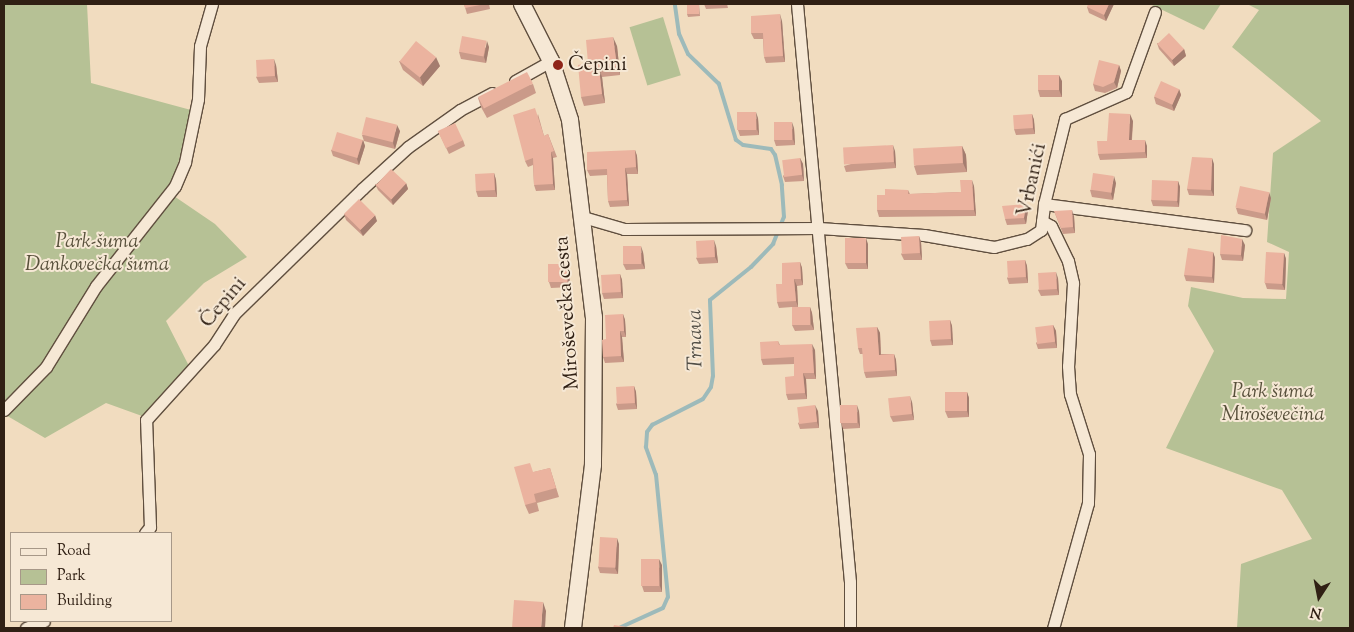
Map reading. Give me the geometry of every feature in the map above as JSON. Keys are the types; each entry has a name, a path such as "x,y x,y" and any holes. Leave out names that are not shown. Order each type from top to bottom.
{"main road":[{"name":"Miroševečka cesta","path":"522,4 551,61 570,120 594,317 594,465 573,628"}],"street":[{"path":"4,410 46,366 96,286 175,186 185,162 195,117 200,46 212,4"},
{"path":"798,4 850,582 850,628"},
{"name":"Vrbanići","path":"583,217 624,229 819,228 924,235 994,247 1027,239 1041,230 1044,204 1065,119 1126,92 1155,12"},
{"name":"Čepini","path":"146,532 150,527 146,420 214,345 234,314 408,147 460,110 551,61"},
{"path":"1044,204 1245,230"},
{"path":"1042,221 1051,226 1068,261 1073,283 1068,366 1070,394 1089,454 1090,471 1088,503 1054,628"},
{"path":"26,628 41,622"}],"green space":[{"name":"Park-šuma Dankovečka šuma","path":"4,4 87,4 91,83 191,110 184,146 168,192 215,224 247,257 204,283 166,321 189,366 142,416 106,403 45,438 4,414"},
{"path":"1150,4 1221,4 1204,30"},
{"name":"Park šuma Miroševečina","path":"1247,4 1350,4 1350,628 1237,628 1241,564 1312,539 1282,490 1166,448 1214,351 1188,306 1191,287 1243,298 1286,299 1289,252 1267,242 1273,153 1321,121 1232,47 1259,10"},
{"path":"663,17 681,75 647,86 630,27"}],"building":[{"path":"464,4 485,4 465,8"},
{"path":"687,4 699,4 699,14 687,14"},
{"path":"1088,4 1109,4 1104,15 1087,7"},
{"path":"780,14 783,56 764,57 763,33 751,33 751,16"},
{"path":"1169,33 1184,49 1172,60 1157,44"},
{"path":"462,36 487,41 483,56 459,52"},
{"path":"613,37 617,66 599,68 602,94 581,97 578,65 588,63 586,40"},
{"path":"416,41 436,57 420,78 400,61"},
{"path":"274,59 275,76 257,77 256,60"},
{"path":"1099,60 1119,65 1114,82 1103,87 1093,84"},
{"path":"527,72 533,84 484,109 478,97"},
{"path":"1038,75 1059,75 1059,90 1038,90"},
{"path":"1161,81 1179,89 1172,105 1154,97"},
{"path":"535,108 544,136 548,134 554,151 551,152 553,184 534,185 533,158 525,161 513,115"},
{"path":"737,112 756,112 756,130 737,130"},
{"path":"1109,113 1130,114 1129,140 1145,140 1145,152 1098,154 1097,141 1107,141"},
{"path":"1032,114 1033,128 1014,129 1013,115"},
{"path":"366,117 397,125 393,142 362,134"},
{"path":"774,122 792,122 792,140 774,140"},
{"path":"455,123 463,140 446,148 438,131"},
{"path":"337,132 363,140 357,158 331,150"},
{"path":"893,145 894,162 844,165 843,148"},
{"path":"962,146 963,163 914,166 913,149"},
{"path":"635,150 636,167 625,168 627,200 608,201 607,169 587,170 587,152"},
{"path":"1192,157 1212,158 1211,190 1187,189"},
{"path":"800,158 802,175 784,177 782,160"},
{"path":"391,169 406,183 391,199 376,185"},
{"path":"494,173 495,190 476,191 475,174"},
{"path":"1093,173 1114,176 1111,193 1091,190"},
{"path":"960,180 972,180 974,210 877,210 877,195 885,195 885,189 908,190 908,194 961,192"},
{"path":"1152,180 1178,181 1177,201 1151,200"},
{"path":"1240,186 1269,192 1265,214 1235,208"},
{"path":"359,199 375,215 360,230 344,214"},
{"path":"1026,204 1024,218 1005,219 1002,206"},
{"path":"1072,210 1073,227 1061,228 1054,211"},
{"path":"1221,235 1242,239 1241,255 1220,254"},
{"path":"919,236 920,253 902,254 901,237"},
{"path":"845,238 866,238 866,263 845,263"},
{"path":"714,240 715,257 697,258 696,241"},
{"path":"623,246 641,246 641,264 623,264"},
{"path":"1188,248 1213,252 1212,277 1184,275"},
{"path":"1266,252 1284,253 1282,284 1264,283"},
{"path":"1025,260 1026,277 1008,278 1007,261"},
{"path":"800,262 801,279 794,279 796,301 777,302 776,284 782,284 782,263"},
{"path":"548,264 567,264 567,282 548,282"},
{"path":"1056,272 1057,289 1039,290 1038,273"},
{"path":"620,274 621,292 602,293 601,275"},
{"path":"792,307 810,307 810,325 792,325"},
{"path":"623,314 624,331 620,331 621,356 603,357 602,340 606,339 605,315"},
{"path":"950,320 951,339 930,340 929,321"},
{"path":"1053,325 1055,342 1037,344 1035,327"},
{"path":"877,327 879,355 894,354 895,370 864,372 862,348 858,348 856,328"},
{"path":"778,341 779,345 812,344 814,373 803,373 805,393 786,394 785,377 794,376 794,357 761,359 760,342"},
{"path":"634,386 635,403 617,404 616,387"},
{"path":"945,392 967,392 967,411 945,411"},
{"path":"910,396 912,414 890,416 888,398"},
{"path":"815,405 817,422 799,424 797,407"},
{"path":"840,405 857,405 857,423 840,423"},
{"path":"530,463 533,472 550,468 556,488 534,494 536,502 525,505 514,467"},
{"path":"600,537 617,538 615,568 598,567"},
{"path":"641,559 659,559 659,586 641,586"},
{"path":"514,600 543,602 541,628 512,628"},
{"path":"614,625 634,628 613,628"}],"waterway":[{"name":"Trnava","path":"619,628 663,608 668,597 656,475 646,447 647,432 652,425 703,399 711,387 713,376 710,300 751,267 773,244 784,217 782,185 775,155 771,149 743,145 736,140 719,84 688,54 679,34 675,4"}],"place":[{"name":"Čepini","path":"558,65"}]}
